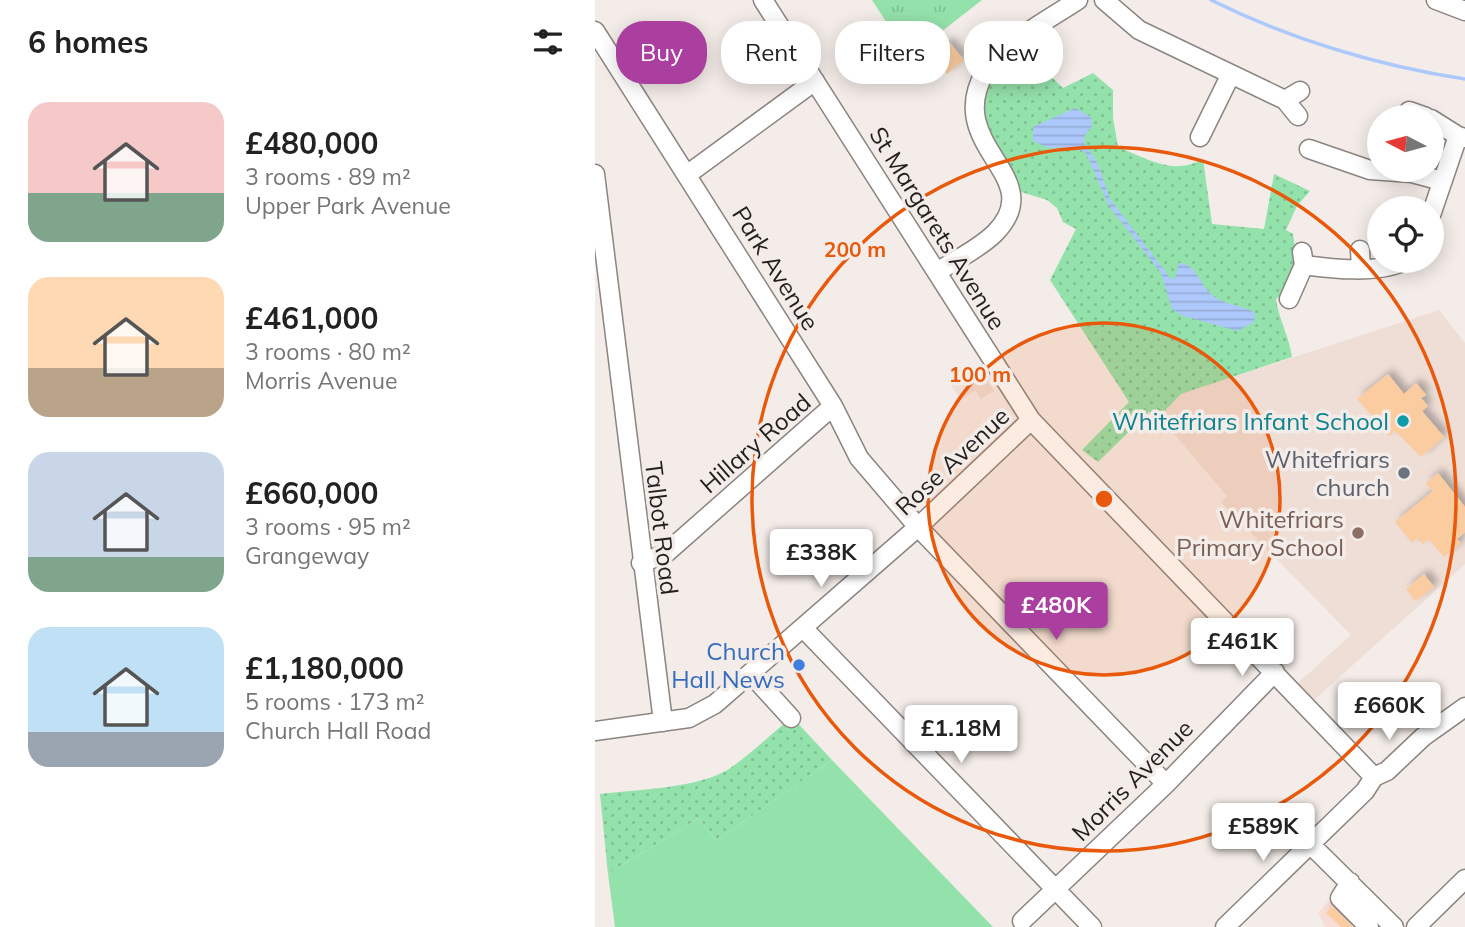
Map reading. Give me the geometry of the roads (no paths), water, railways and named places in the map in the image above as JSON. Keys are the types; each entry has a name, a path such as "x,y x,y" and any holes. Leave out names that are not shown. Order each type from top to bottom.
{"street":[{"name":"St Margarets Avenue","path":"763,0 776,21"},
{"path":"937,272 994,234 1007,215 1011,186 984,145 975,123 974,97 986,70 1006,50 1077,0"},
{"path":"1104,0 1139,30 1231,74 1292,95 1298,116"},
{"path":"1436,0 1465,11"},
{"name":"Park Avenue","path":"595,31 600,51 688,174 833,407 859,458 918,527 1165,784"},
{"path":"1200,137 1231,74"},
{"path":"688,174 811,84"},
{"name":"St Margarets Avenue","path":"817,84 1031,420 1374,777"},
{"path":"1444,127 1462,137 1444,177"},
{"path":"1309,149 1367,169"},
{"name":"Talbot Road","path":"595,174 641,563 663,722"},
{"path":"1289,299 1303,259 1367,260"},
{"name":"Hillary Road","path":"641,563 665,554 833,407"},
{"name":"Rose Avenue","path":"595,731 689,718 715,704 918,527 1031,420"},
{"path":"804,629 1092,927"},
{"name":"Morris Avenue","path":"1022,921 1165,784 1275,672"},
{"path":"751,674 791,718"},
{"path":"1225,927 1364,791 1374,777 1387,771 1423,737 1465,707"},
{"path":"1310,844 1394,927"},
{"path":"1416,927 1465,879"},
{"path":"1350,882 1340,898 1369,927"}],"water":[{"path":"1075,108 1091,117 1092,126 1084,137 1085,144 1098,164 1110,199 1171,279 1175,278 1179,263 1189,266 1215,297 1255,313 1254,322 1238,331 1183,316 1172,309 1161,273 1109,206 1086,153 1075,147 1049,148 1033,141 1033,127"}],"waterway":[{"path":"1211,0 1303,39 1367,59 1465,79"}],"place":[{"name":"Whitefriars Infant School","path":"1403,421"},
{"name":"Whitefriars church","path":"1404,473"},
{"name":"Whitefriars Primary School","path":"1358,533"},
{"name":"Church Hall News","path":"799,665"}]}
